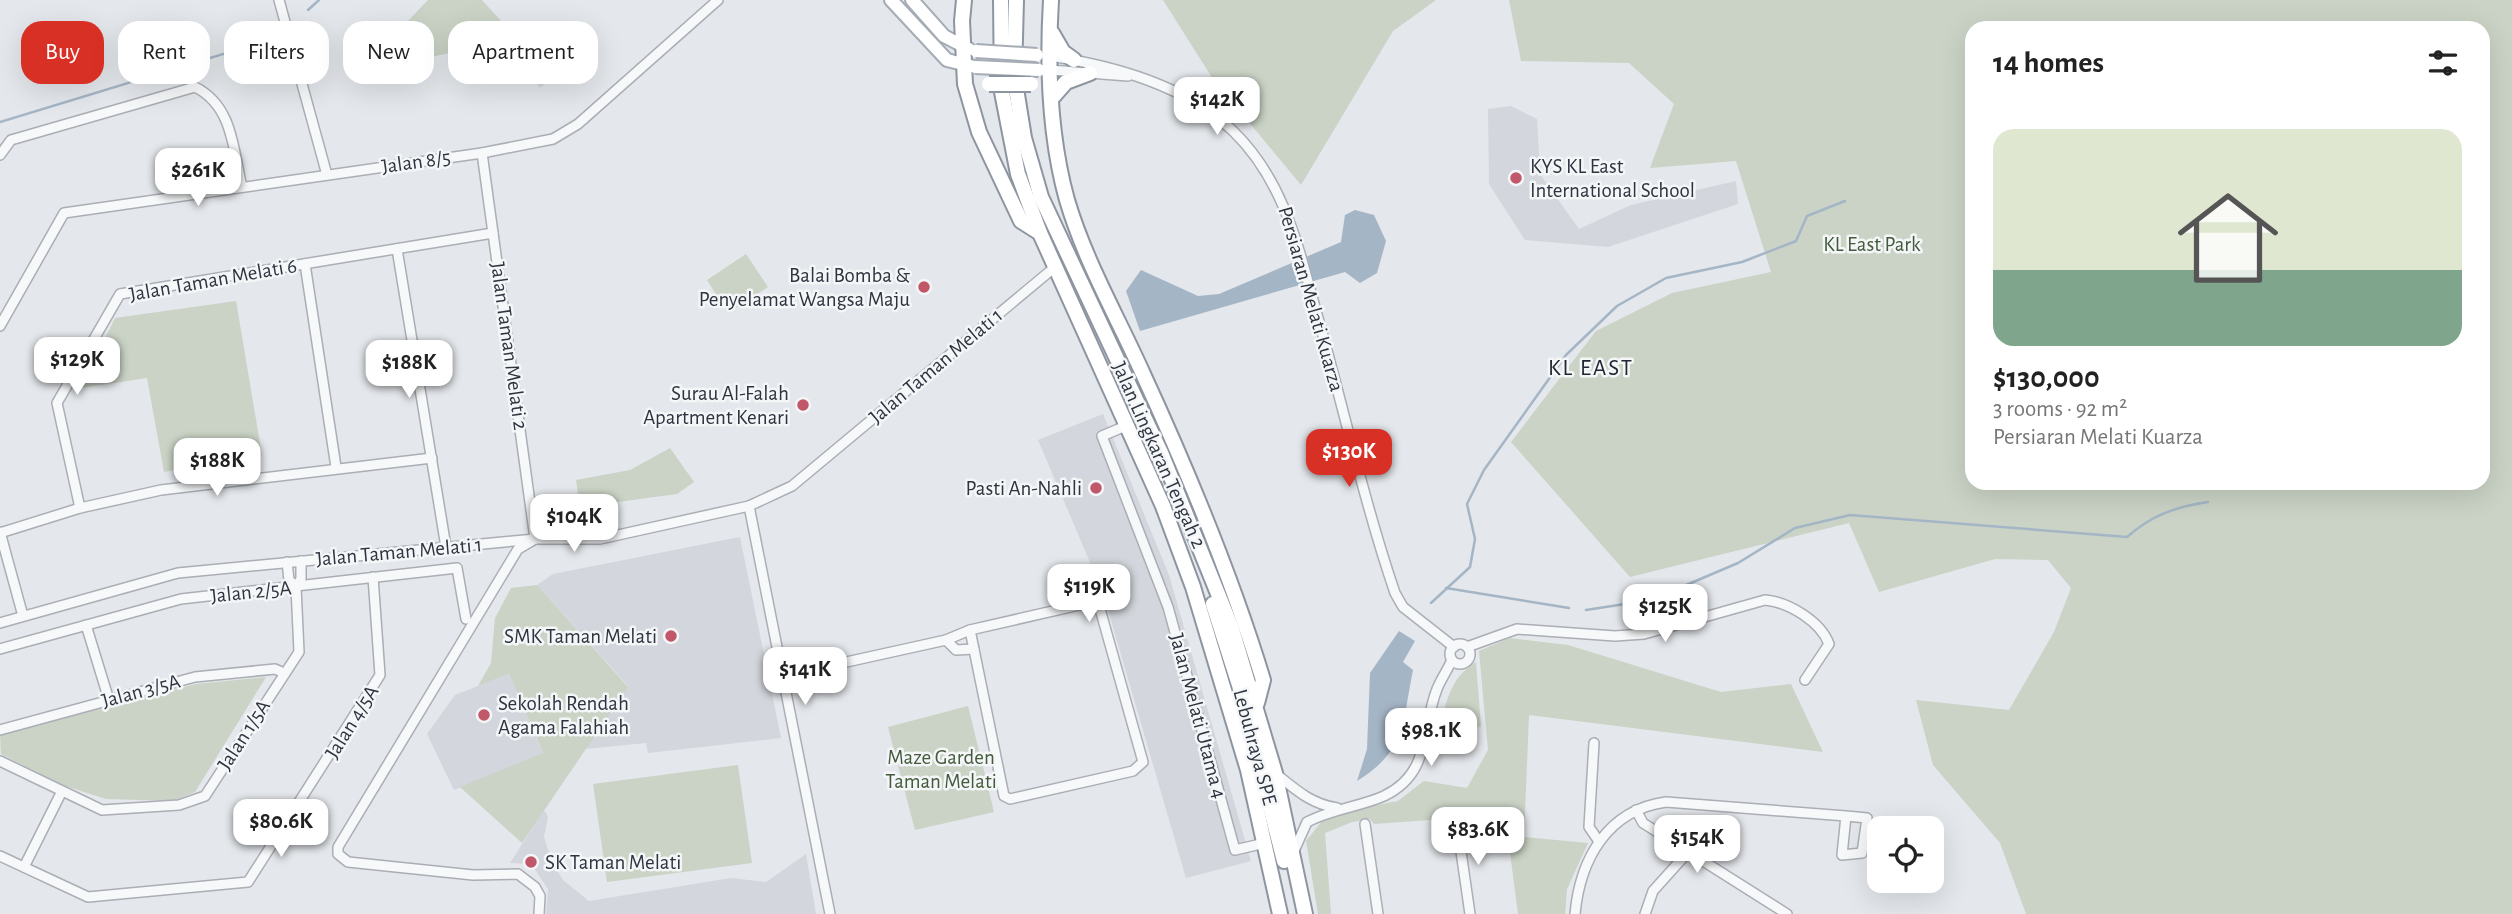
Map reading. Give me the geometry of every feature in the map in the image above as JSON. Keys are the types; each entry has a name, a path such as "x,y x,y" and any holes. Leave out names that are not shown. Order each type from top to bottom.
{"highway":[{"path":"964,0 970,49 965,84 970,101 1003,188 1021,221 1040,233"},
{"name":"Jalan Lingkaran Tengah 2","path":"1001,0 999,35 1005,115 1018,174 1040,233 1163,506 1211,642 1248,770 1280,914"},
{"name":"Jalan Lingkaran Tengah 2","path":"1016,0 1014,76 1024,138 1041,197 1162,455 1213,582 1257,704 1275,773 1305,914"},
{"path":"1051,0 1044,63 1058,160 1076,231 1194,488 1263,680 1257,704"},
{"path":"1050,18 1053,39 1062,52 1074,60"},
{"path":"1051,103 1066,82 1090,74"},
{"path":"970,101 989,84 1031,84 1039,88 1051,103"},
{"name":"Lebuhraya SPE","path":"1213,582 1210,598 1239,685 1296,914"}],"main road":[{"path":"891,0 947,60 965,84"},
{"path":"912,0 944,36 970,49 1044,63"},
{"path":"947,60 969,66 1044,63"}],"street":[{"path":"279,0 327,175"},
{"name":"Jalan 8/5","path":"0,326 64,213 482,153 552,139 578,124 718,0"},
{"name":"Persiaran Melati Kuarza","path":"1044,63 1074,60 1133,76 1181,94 1231,129 1244,142 1282,199 1300,251 1395,593 1403,607 1454,647"},
{"name":"Persiaran Melati Kuarza","path":"1044,63 1090,74 1133,76"},
{"path":"0,155 11,140 195,87 210,94 223,110 242,187"},
{"name":"Jalan Taman Melati 2","path":"482,153 535,539"},
{"name":"Jalan Taman Melati 6","path":"80,508 57,403 120,294 493,233"},
{"path":"397,249 446,547"},
{"path":"305,264 336,467"},
{"name":"Jalan Taman Melati 1","path":"0,623 178,573 535,539 600,539 749,506 792,486 1055,267"},
{"name":"Jalan Melati Utama 4","path":"1128,425 1102,436 1168,607 1235,850 1265,843"},
{"path":"23,616 0,533 80,508 161,490 336,467 432,458"},
{"path":"749,506 830,914"},
{"path":"535,539 518,549 338,847 338,854 348,862 473,875 518,874 535,887 540,896 539,914"},
{"name":"Jalan 1/5A","path":"0,761 102,810 179,805 205,796 299,652 296,587 301,579 301,561"},
{"name":"Jalan 1/5A","path":"287,562 289,580 296,587"},
{"name":"Jalan 2/5A","path":"0,649 181,599 457,568 466,619"},
{"name":"Jalan 4/5A","path":"0,856 88,897 248,882 380,675 373,577"},
{"path":"1293,857 1298,838 1307,822 1339,808 1382,796 1405,781 1423,754 1437,689 1452,660 1451,651 1454,647 1467,647 1517,629 1615,636 1644,634 1765,600 1778,601 1823,629 1829,644 1805,680"},
{"path":"783,676 946,640 970,630 1088,603 1100,609 1143,762 1133,771 1010,799 1004,796 970,630"},
{"path":"86,625 109,700"},
{"path":"946,640 956,650 974,649"},
{"path":"1452,660 1458,664 1467,662 1470,653 1467,647"},
{"name":"Jalan 3/5A","path":"0,730 195,677 275,668 284,673"},
{"path":"1594,743 1589,827 1598,840"},
{"path":"1275,773 1303,797 1319,805 1339,808"},
{"path":"24,867 62,791"},
{"path":"1575,914 1581,873 1598,840 1616,822 1647,804 1665,802 1846,816 1867,818 1862,853 1842,855 1846,816"},
{"path":"1636,810 1643,823 1787,914"},
{"path":"1365,824 1377,914"},
{"path":"1457,824 1470,914"},
{"path":"1645,914 1653,891 1688,852"}],"shaded area":[{"name":"KYS KL East International School","path":"1511,106 1537,119 1540,174 1579,229 1631,205 1736,181 1738,204 1608,247 1525,240 1489,184 1488,109"},
{"path":"1103,414 1169,575 1251,861 1186,878 1103,593 1038,440"},
{"name":"SMK Taman Melati","path":"740,537 781,738 648,753 646,743 585,749 628,686 537,585 553,574"},
{"name":"Sekolah Rendah Agama Falahiah","path":"509,674 543,754 454,790 427,734 455,695"},
{"name":"SK Taman Melati","path":"544,810 548,817 544,837 552,862 563,880 589,901 731,878 766,882 806,854 816,914 546,914 548,889 531,864 510,863"}],"green space":[{"path":"428,0 482,0 501,21 448,21 448,53 434,56 434,21 408,21"},
{"path":"1163,0 1436,0 1393,31 1301,185 1211,76"},
{"name":"KL East Park","path":"1509,0 2512,0 2512,914 2026,914 2000,843 1933,765 1916,700 2009,710 2054,632 2071,588 2048,560 1995,559 1879,592 1849,523 1630,577 1511,442 1596,331 1672,293 1771,272 1736,161 1650,168 1674,104 1629,63 1521,61"},
{"path":"746,254 768,287 728,313 707,280"},
{"path":"236,301 262,455 164,472 147,378 81,388 115,318"},
{"path":"670,448 694,482 677,494 580,507 576,480 630,470"},
{"path":"537,585 628,687 522,843 460,787 543,753 509,674 478,686 491,663 495,618 511,588"},
{"path":"1510,638 1568,645 1721,692 1791,684 1823,752 1529,715 1524,837 1588,843 1567,889 1565,914 1518,914 1506,822 1498,816 1459,815 1452,807 1444,819 1374,824 1370,819 1352,822 1325,833 1331,914 1318,914 1306,841 1323,820 1354,809 1398,801 1424,781 1467,788 1488,750 1479,651"},
{"path":"1476,662 1481,727 1441,722 1456,681"},
{"path":"266,677 195,792 172,801 106,799 59,784 1,754 0,735 196,684"},
{"name":"Maze Garden Taman Melati","path":"968,706 994,812 915,830 888,727"},
{"path":"738,765 752,863 607,882 593,784"}],"water":[{"path":"1355,210 1374,215 1386,241 1377,273 1360,283 1345,272 1140,331 1126,291 1141,270 1198,296 1219,294 1341,242 1345,215"},
{"path":"1399,631 1415,641 1403,662 1413,670 1404,720 1394,746 1385,758 1357,781 1367,749 1370,673"}],"waterway":[{"path":"308,10 319,0"},
{"path":"0,122 224,54"},
{"path":"1431,603 1470,567 1475,539 1467,504 1484,470 1566,355 1617,306 1666,278 1742,262 1796,241 1807,216 1845,201"},
{"path":"1586,610 1651,600 1738,563 1795,528 1850,515 2127,537 2164,513 2208,502"},
{"path":"1446,588 1569,608"}],"place":[{"name":"KYS KL East International School","path":"1516,178"},
{"name":"Balai Bomba & Penyelamat Wangsa Maju","path":"924,287"},
{"name":"Surau Al-Falah Apartment Kenari","path":"803,405"},
{"name":"Pasti An-Nahli","path":"1096,488"},
{"name":"SMK Taman Melati","path":"671,636"},
{"name":"Sekolah Rendah Agama Falahiah","path":"484,715"},
{"name":"SK Taman Melati","path":"531,862"}],"district":[{"name":"KL EAST","path":"1591,368"}]}
